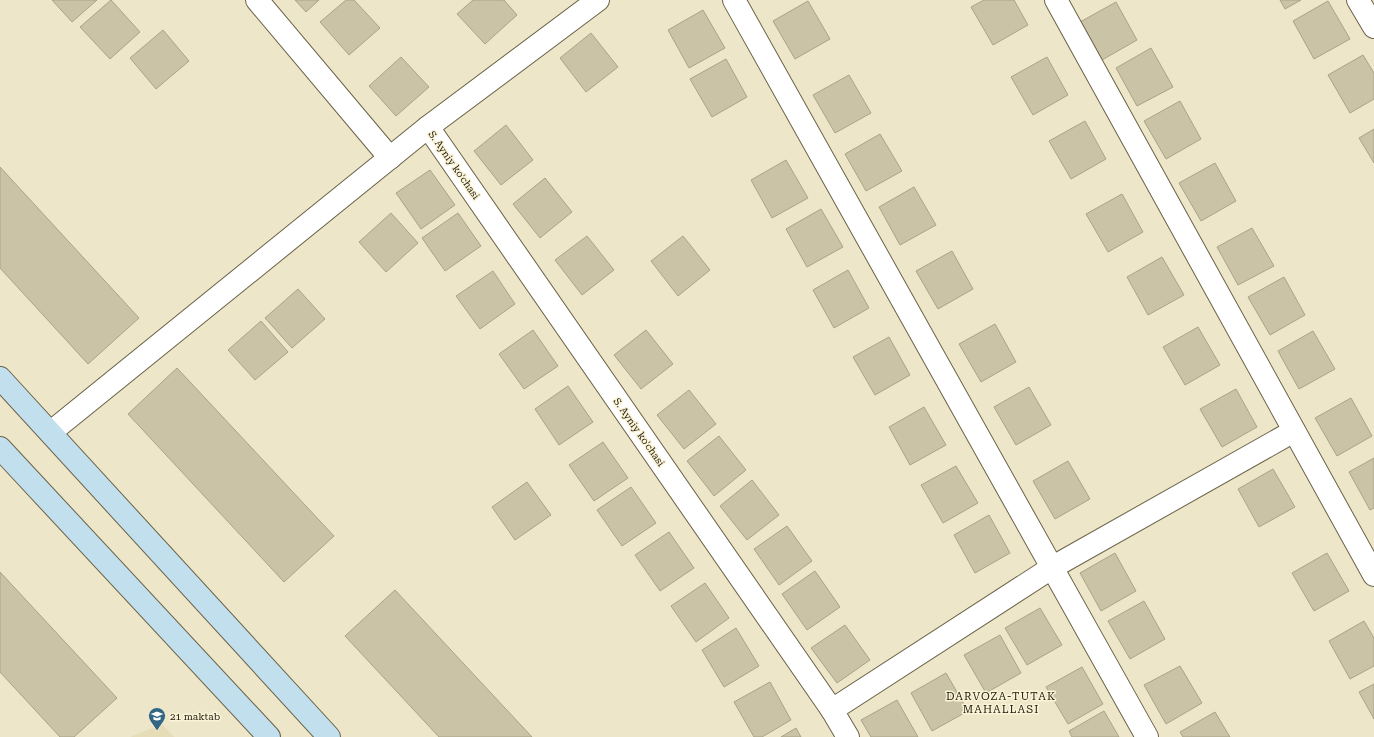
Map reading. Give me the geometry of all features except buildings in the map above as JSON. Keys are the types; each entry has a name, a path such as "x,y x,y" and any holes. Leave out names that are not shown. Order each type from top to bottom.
{"main road":[{"path":"0,378 329,737"},
{"path":"0,448 269,737"}],"street":[{"path":"257,0 390,158"},
{"path":"51,432 428,127 598,0"},
{"path":"734,0 1147,737"},
{"path":"1056,0 1374,575"},
{"path":"1358,0 1374,28"},
{"name":"S. Ayniy ko'chasi","path":"428,127 832,710 848,737"},
{"path":"832,710 1053,567 1294,431"}],"shaded area":[{"name":"21 maktab","path":"162,724 174,737 130,737"}],"place":[{"name":"21 maktab","path":"157,731"}],"district":[{"name":"DARVOZA-TUTAK MAHALLASI","path":"1001,702"}]}
